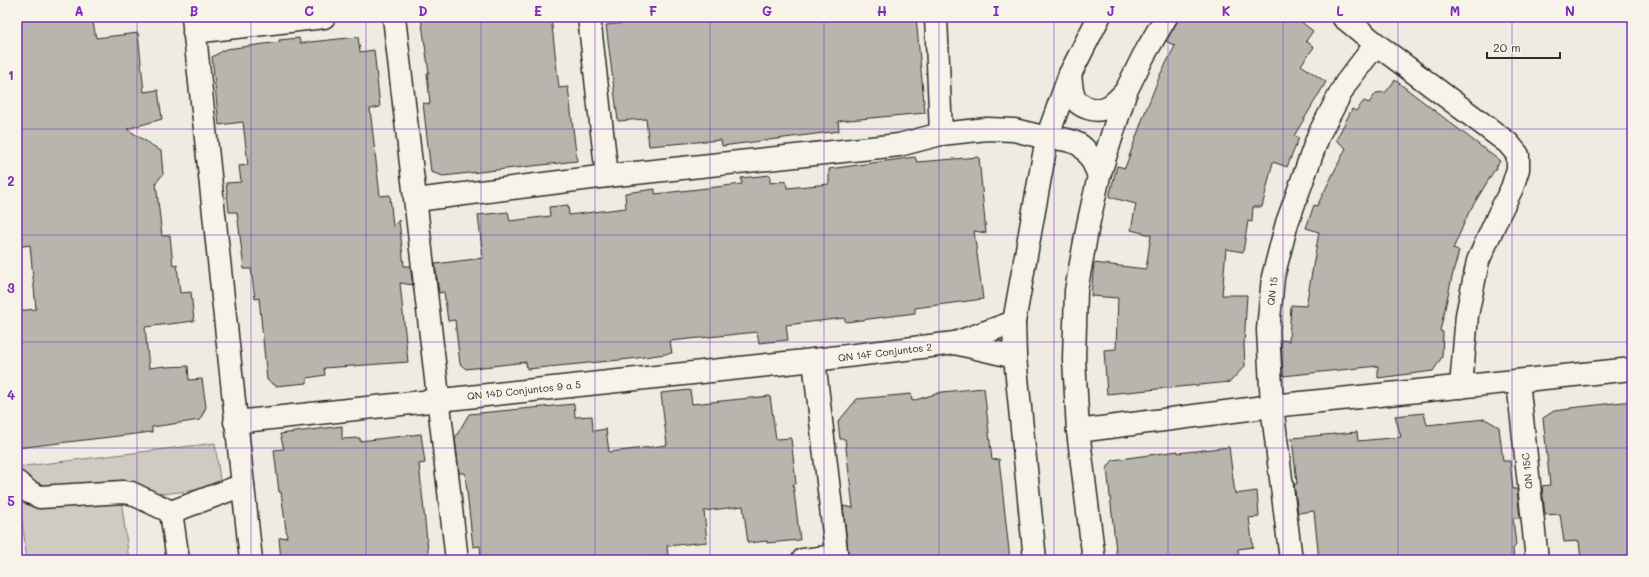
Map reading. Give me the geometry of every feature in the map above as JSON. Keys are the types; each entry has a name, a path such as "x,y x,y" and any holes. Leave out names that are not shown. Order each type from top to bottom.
{"street":[{"path":"250,560 244,485 235,422 193,25 324,17"},
{"path":"394,17 416,200 437,399 457,560"},
{"path":"589,17 608,176"},
{"path":"936,17 941,134"},
{"path":"1035,560 1014,357 1014,322 1047,138 1070,74 1099,17"},
{"path":"1094,560 1078,431 1074,358 1076,291 1099,176 1126,91 1144,55 1166,17"},
{"path":"1343,17 1376,44 1508,143 1518,155 1518,169 1512,188 1478,262 1467,314 1460,387"},
{"name":"QN 15","path":"1290,560 1272,406 1268,330 1273,277 1287,223 1319,134 1346,84 1376,44"},
{"path":"1070,74 1074,97 1080,106 1092,109 1104,109 1109,107 1126,91"},
{"path":"416,200 608,176 899,145 941,134 987,129 1014,130 1079,144 1085,148 1092,158 1099,176"},
{"name":"QN 14F Conjuntos 2","path":"814,360 955,343 1014,322"},
{"name":"QN 14F Conjuntos 2","path":"955,343 1014,357"},
{"path":"803,560 836,558 814,360"},
{"name":"QN 14D Conjuntos 9 a 5","path":"235,422 437,399 814,360"},
{"path":"1078,431 1272,406 1632,369"},
{"name":"QN 15C","path":"1518,381 1537,560"},
{"path":"17,482 29,492 40,497 123,492 131,493 171,512 244,485"},
{"path":"171,512 178,560"}],"shaded area":[{"path":"215,443 221,487 121,499 129,560 27,560 17,481 17,467"}],"building":[{"path":"17,17 92,17 96,38 138,33 144,92 158,90 162,119 127,129 161,151 163,174 156,183 162,236 170,235 173,266 177,265 180,293 191,292 194,321 145,327 149,368 188,366 189,380 202,379 206,407 200,420 152,427 152,432 17,448 17,311 36,309 30,245 17,247"},
{"path":"421,17 551,17 559,88 568,87 577,161 443,176 431,172 423,103 430,104 427,73 429,73"},
{"path":"686,17 916,17 925,113 838,121 839,131 722,146 721,140 649,146 646,119 618,121 606,25"},
{"path":"1180,17 1295,17 1313,31 1306,41 1314,47 1301,65 1326,82 1294,136 1299,138 1287,167 1273,162 1262,207 1253,207 1252,222 1248,221 1243,252 1226,249 1222,295 1247,295 1244,345 1245,366 1230,382 1107,394 1104,350 1116,349 1118,298 1091,296 1094,263 1146,269 1151,235 1131,230 1136,204 1109,197 1117,166 1125,168 1160,75 1175,46 1166,41"},
{"path":"358,37 360,52 374,50 380,107 370,109 380,196 390,195 393,227 399,220 404,266 410,266 413,285 400,283 408,362 324,368 325,375 307,378 307,383 276,386 267,380 259,298 255,299 251,269 244,269 237,212 229,212 226,183 241,182 239,166 248,165 243,122 219,125 212,57 226,49 280,42 279,40 299,38 300,43"},
{"path":"1395,80 1500,161 1469,212 1453,249 1459,251 1440,331 1443,332 1442,357 1433,371 1378,378 1378,366 1283,376 1281,340 1289,341 1291,305 1306,306 1319,232 1306,228 1314,205 1317,206 1346,148 1336,140 1352,109 1356,111 1364,101 1369,103 1376,93 1386,92"},
{"path":"915,157 917,162 979,157 986,233 974,231 983,299 915,308 915,313 846,322 844,318 786,325 788,340 759,343 757,332 670,341 672,353 630,359 527,369 526,362 466,369 460,364 455,320 448,321 444,292 439,293 435,264 483,258 478,215 508,212 510,221 550,216 549,207 568,205 569,215 626,208 625,193 655,189 655,194 742,184 741,178 770,175 770,183 786,181 787,188 829,184 829,169"},
{"path":"984,388 992,460 999,459 1010,560 849,560 843,506 853,508 845,439 840,439 838,422 857,399 911,394 912,401 942,392"},
{"path":"690,390 692,404 770,396 776,439 791,438 796,484 793,484 800,540 748,543 743,506 704,511 707,542 667,546 668,555 651,557 651,560 481,560 480,546 473,547 465,473 459,473 455,438 469,414 574,404 575,417 592,416 593,431 606,429 609,452 628,450 667,445 661,393"},
{"path":"1632,401 1632,535 1629,536 1632,560 1581,560 1579,541 1564,542 1560,514 1545,515 1542,486 1550,485 1543,418 1554,411"},
{"path":"1424,413 1427,425 1485,419 1499,427 1503,461 1510,461 1513,489 1517,489 1520,518 1513,518 1516,545 1513,549 1514,560 1319,560 1314,511 1298,513 1294,484 1297,484 1292,438 1357,432 1358,441 1401,437 1395,416"},
{"path":"342,426 342,439 360,438 360,441 421,434 425,463 419,464 429,560 281,560 279,538 287,537 281,492 279,492 274,450 284,449 280,434"},
{"path":"1229,447 1235,494 1257,491 1259,517 1249,518 1253,547 1238,549 1239,560 1117,560 1107,468 1113,460 1178,451 1178,453"}]}
